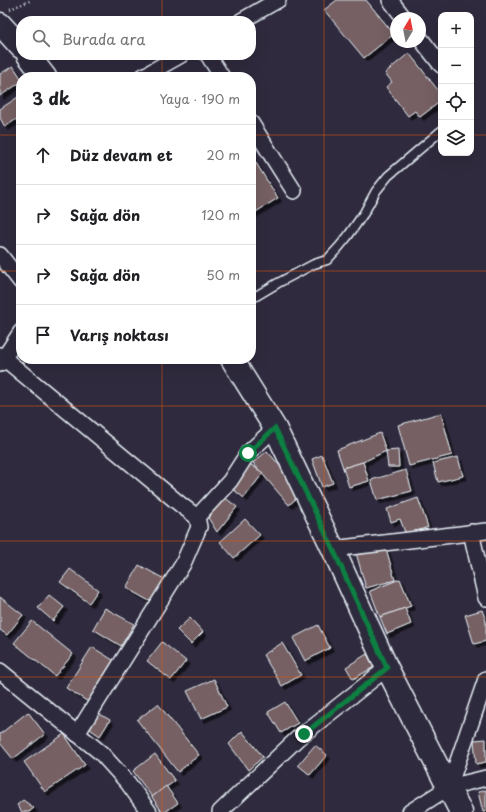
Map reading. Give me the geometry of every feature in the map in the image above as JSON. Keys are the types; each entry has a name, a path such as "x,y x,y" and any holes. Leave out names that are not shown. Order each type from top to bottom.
{"street":[{"path":"250,16 278,0"},
{"path":"390,0 399,12"},
{"path":"3,17 16,39"},
{"path":"426,46 438,61"},
{"path":"32,60 41,72"},
{"path":"151,72 172,60"},
{"path":"211,60 219,72"},
{"path":"256,131 294,192"},
{"path":"0,255 16,276"},
{"path":"16,339 1,359 197,517 199,527 183,564 77,734"},
{"path":"235,364 275,428 333,549 387,668 461,812"},
{"path":"197,517 230,481 248,453 275,428"},
{"path":"333,549 479,531 486,598"},
{"path":"220,812 298,738 387,668"},
{"path":"0,671 105,758 128,783 149,812"},
{"path":"449,787 486,679"},
{"path":"410,812 449,787 486,778"}],"lane":[{"path":"256,296 314,264 327,260 340,247 348,236 376,191 388,176 438,134"}],"path":[{"path":"3,17 32,0"}],"building":[{"path":"337,0 366,0 390,29 390,37 364,58 324,10"},
{"path":"409,53 438,90 438,103 420,117 415,111 408,116 386,87 392,82 385,73"},
{"path":"13,66 17,72 16,85 0,96 0,74"},
{"path":"16,98 16,119 5,127 0,118 0,109"},
{"path":"256,163 278,198 256,212"},
{"path":"441,413 452,455 409,466 398,425"},
{"path":"380,433 386,451 363,462 343,468 337,450"},
{"path":"398,450 399,467 388,467 386,451"},
{"path":"267,451 303,492 289,505 253,463"},
{"path":"322,455 333,483 322,487 312,459"},
{"path":"458,457 463,476 438,482 433,463"},
{"path":"247,462 263,473 244,498 229,486"},
{"path":"363,462 369,481 349,487 343,468"},
{"path":"406,470 412,491 377,500 371,480"},
{"path":"223,496 237,507 217,532 207,516"},
{"path":"418,498 428,527 406,535 400,519 391,522 387,509"},
{"path":"245,519 260,535 234,558 220,542"},
{"path":"385,545 395,580 366,588 356,553"},
{"path":"139,565 166,580 153,603 126,588"},
{"path":"70,569 98,590 89,603 60,582"},
{"path":"400,579 411,606 380,617 370,591"},
{"path":"49,595 64,607 53,621 38,608"},
{"path":"0,597 23,615 7,635 0,630"},
{"path":"105,608 134,624 121,646 93,629"},
{"path":"405,608 411,624 387,634 380,617"},
{"path":"482,610 486,621 486,641 474,644 465,615"},
{"path":"190,618 203,632 191,644 177,630"},
{"path":"32,621 73,654 55,676 14,643"},
{"path":"318,625 330,648 305,661 293,638"},
{"path":"162,642 186,661 171,680 147,661"},
{"path":"282,643 301,675 282,686 263,655"},
{"path":"92,647 116,662 90,703 66,688"},
{"path":"367,654 374,667 353,679 346,667"},
{"path":"214,679 227,707 201,719 187,691"},
{"path":"285,702 298,723 281,733 268,712"},
{"path":"158,704 199,755 178,772 137,720"},
{"path":"28,712 45,734 13,759 0,743 0,734"},
{"path":"96,712 110,720 100,736 87,727"},
{"path":"242,731 263,757 248,770 229,744"},
{"path":"64,734 85,765 45,792 24,762"},
{"path":"486,739 486,762 476,764 474,740"},
{"path":"315,745 327,755 310,775 298,765"},
{"path":"155,754 175,781 152,797 133,771"},
{"path":"166,786 178,803 165,812 162,812 152,797"},
{"path":"486,790 486,812 483,812 478,792"},
{"path":"23,800 34,808 29,812 22,812 17,805"}],"route":[{"path":"248,453 275,428 333,549 387,668 304,734"}]}
